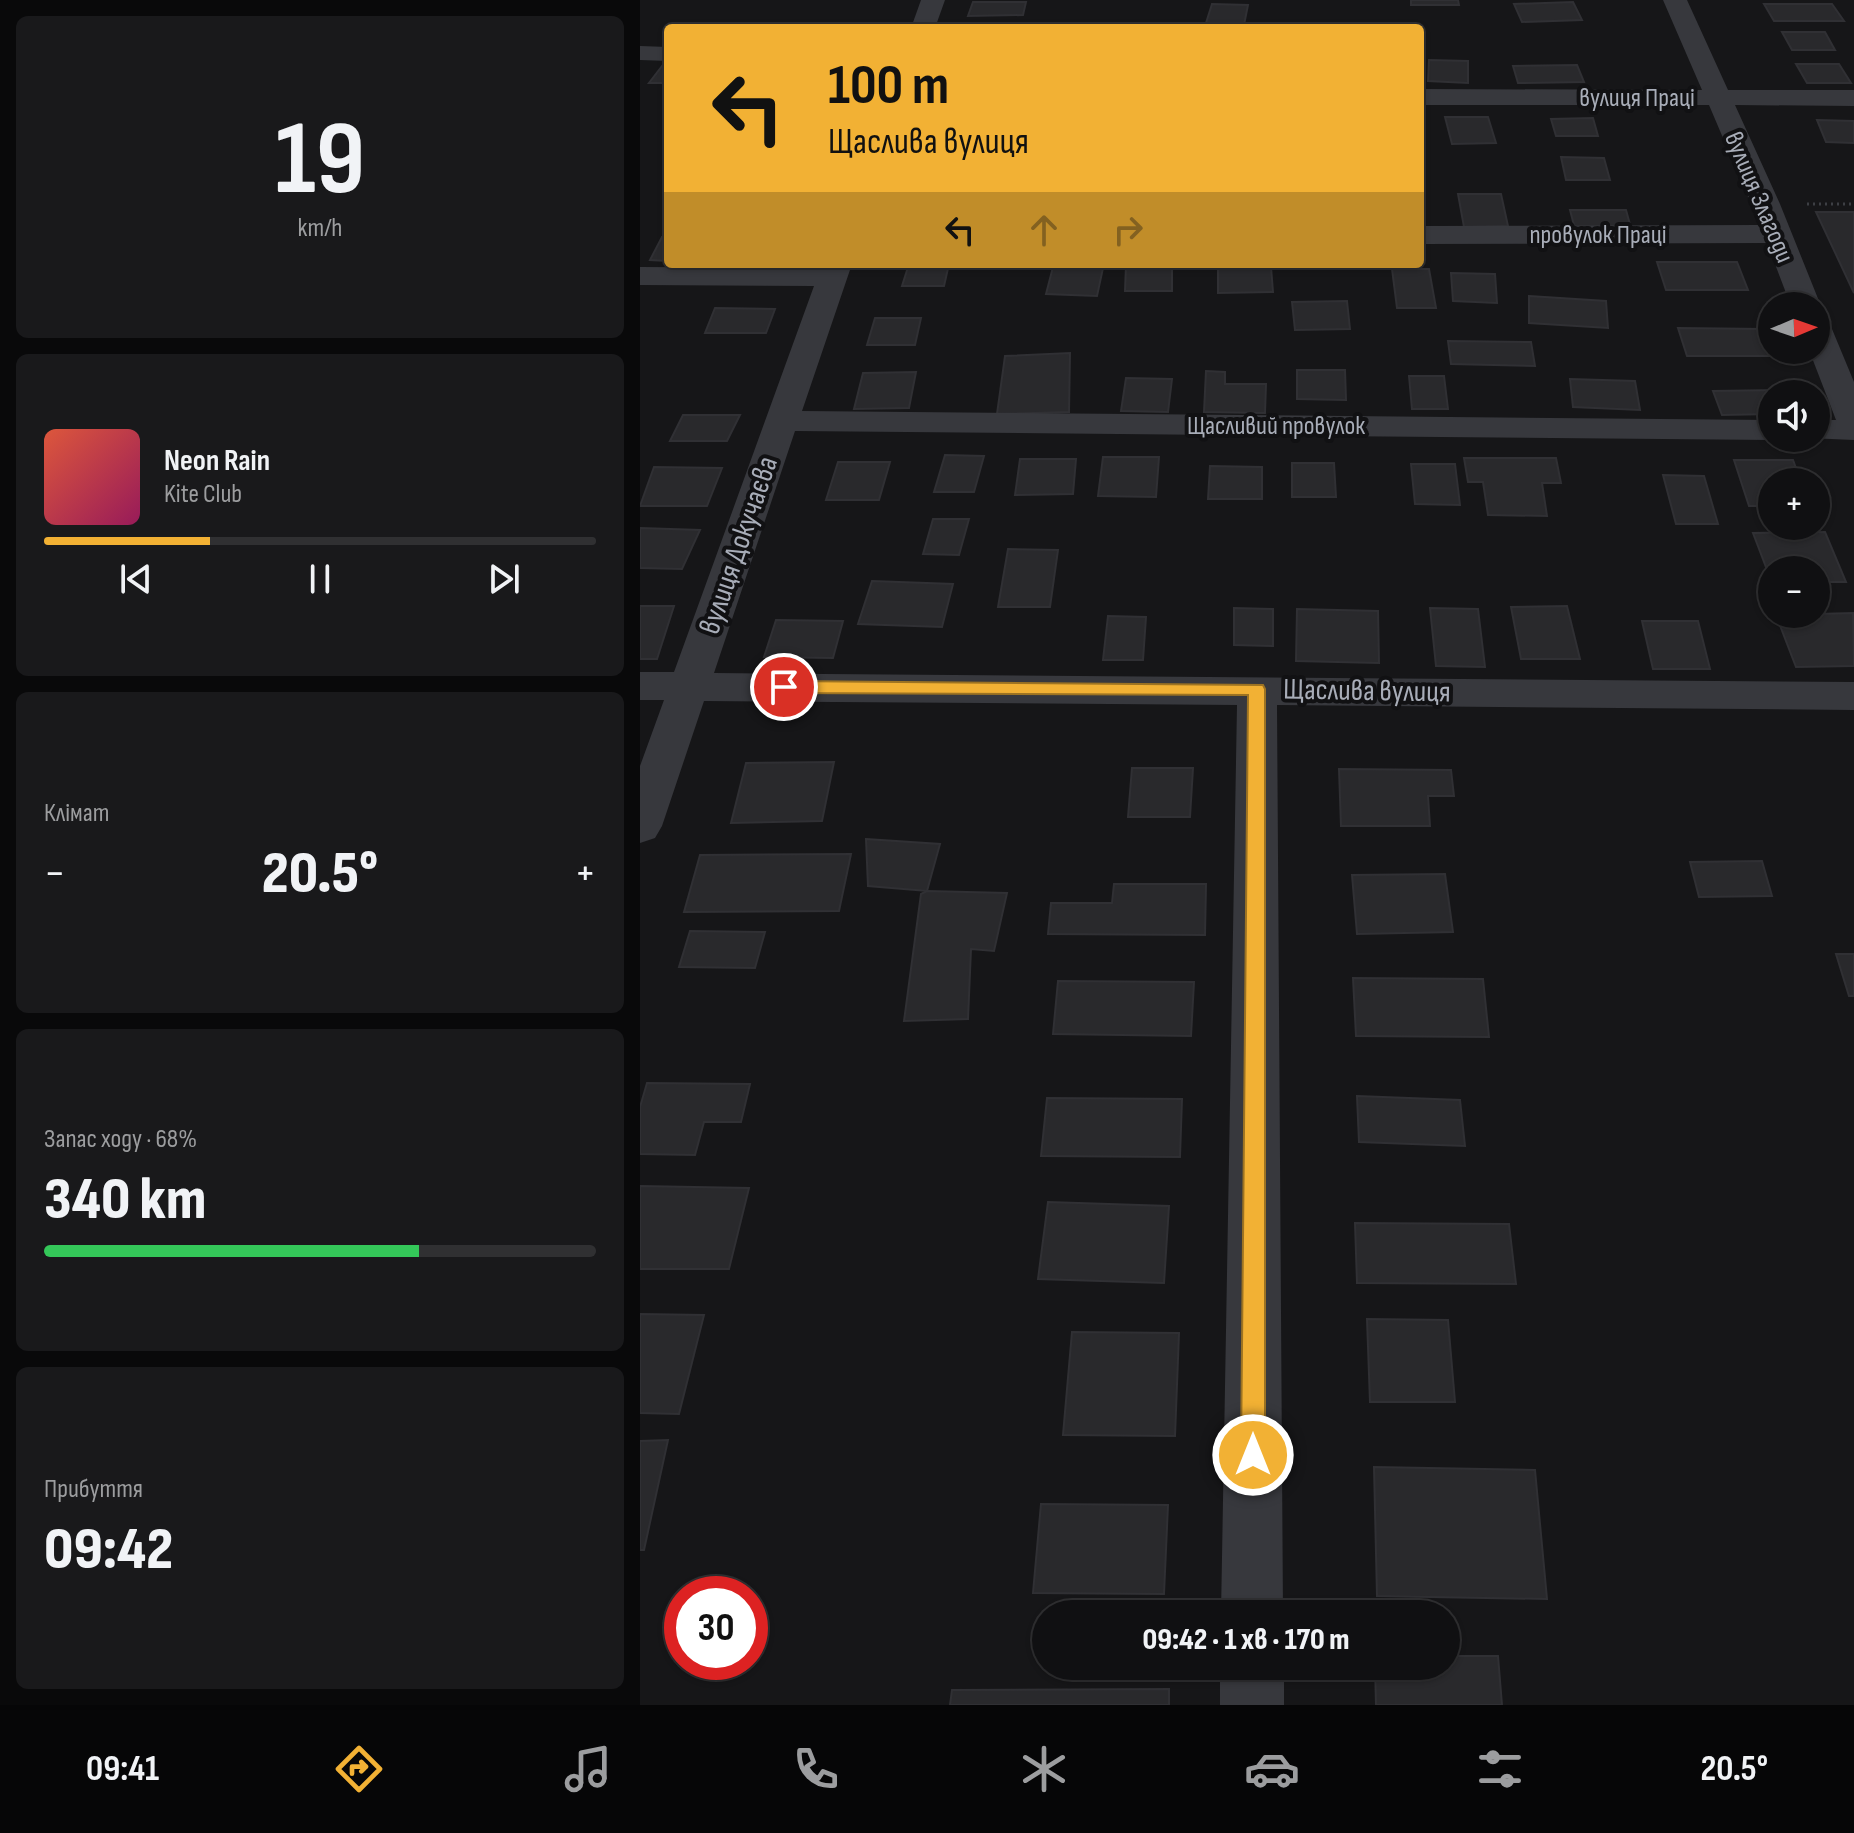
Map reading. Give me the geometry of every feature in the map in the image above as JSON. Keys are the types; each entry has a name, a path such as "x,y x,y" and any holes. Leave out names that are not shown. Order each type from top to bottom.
{"street":[{"path":"924,24 933,0"},
{"name":"вулиця Злагоди","path":"1675,0 1800,292"},
{"path":"640,53 664,54"},
{"name":"вулиця Праці","path":"1424,97 1854,98"},
{"name":"провулок Праці","path":"1424,235 1777,234"},
{"path":"640,276 835,270"},
{"name":"вулиця Докучаєва","path":"640,826 835,270"},
{"path":"1830,363 1854,422"},
{"name":"Щасливий провулок","path":"780,421 1758,430"},
{"path":"1830,430 1854,430"},
{"name":"Щаслива вулиця","path":"640,686 1854,696"},
{"path":"1252,1600 1257,689"},
{"path":"1252,1680 1252,1705"}],"building":[{"path":"1411,0 1458,0 1459,5 1411,5"},
{"path":"973,2 1026,2 1023,15 968,16"},
{"path":"1573,2 1582,20 1522,22 1514,4"},
{"path":"1212,4 1248,5 1244,24 1206,23"},
{"path":"1764,4 1832,4 1844,21 1774,21"},
{"path":"1782,32 1825,32 1835,50 1792,50"},
{"path":"1429,60 1468,61 1468,83 1428,81"},
{"path":"664,64 664,83 649,83"},
{"path":"1796,64 1839,64 1851,83 1807,83"},
{"path":"1577,65 1584,82 1518,83 1513,66"},
{"path":"1445,117 1488,117 1496,143 1452,144"},
{"path":"1593,118 1598,136 1556,136 1551,119"},
{"path":"1817,120 1854,121 1854,143 1826,142"},
{"path":"1561,157 1604,158 1610,180 1566,180"},
{"path":"1458,194 1501,194 1508,226 1464,227"},
{"path":"1570,210 1626,210 1631,228 1575,229"},
{"path":"1816,212 1854,212 1854,293"},
{"path":"662,237 664,237 664,261 650,260"},
{"path":"1657,262 1737,262 1748,290 1666,290"},
{"path":"908,268 948,268 944,286 902,286"},
{"path":"1053,268 1103,268 1097,296 1046,294"},
{"path":"1126,268 1172,268 1172,291 1125,291"},
{"path":"1218,268 1271,268 1273,292 1218,293"},
{"path":"1392,269 1429,269 1436,308 1397,308"},
{"path":"1451,273 1495,274 1497,303 1453,301"},
{"path":"1529,296 1606,301 1608,328 1529,323"},
{"path":"1347,301 1350,329 1295,330 1292,302"},
{"path":"715,308 775,309 766,333 705,333"},
{"path":"875,318 921,318 915,345 867,345"},
{"path":"1678,328 1758,329 1758,356 1687,356"},
{"path":"1448,341 1531,342 1535,366 1451,364"},
{"path":"1070,353 1069,412 997,414 1005,356"},
{"path":"1297,370 1345,370 1346,400 1297,399"},
{"path":"1206,371 1225,372 1225,384 1266,384 1265,413 1204,412"},
{"path":"916,372 909,408 854,409 863,373"},
{"path":"1409,376 1444,376 1448,409 1412,409"},
{"path":"1126,378 1172,379 1168,412 1121,411"},
{"path":"1570,379 1635,381 1640,410 1573,407"},
{"path":"1758,390 1758,414 1722,415 1713,391"},
{"path":"683,415 740,415 727,441 670,441"},
{"path":"945,455 984,456 974,492 934,492"},
{"path":"1103,457 1159,457 1156,497 1098,496"},
{"path":"1464,458 1556,458 1561,483 1542,483 1547,516 1488,515 1483,482 1468,482"},
{"path":"1020,459 1076,459 1073,494 1015,495"},
{"path":"1734,460 1793,460 1796,468 1758,468 1758,506 1749,506"},
{"path":"838,462 890,462 879,500 826,500"},
{"path":"1292,463 1334,463 1336,497 1292,497"},
{"path":"1411,464 1455,464 1460,505 1415,504"},
{"path":"1210,466 1262,467 1262,499 1208,499"},
{"path":"654,467 722,468 707,506 640,506"},
{"path":"1663,475 1704,476 1718,524 1676,524"},
{"path":"933,519 969,519 959,555 923,554"},
{"path":"640,528 700,530 682,569 640,568"},
{"path":"1753,533 1758,533 1758,540 1828,540 1846,582 1830,582 1830,556 1762,556"},
{"path":"1008,549 1058,550 1050,607 998,607"},
{"path":"872,581 953,584 942,627 858,624"},
{"path":"640,606 674,606 657,659 640,659"},
{"path":"1567,606 1580,659 1521,659 1511,607"},
{"path":"1234,608 1273,609 1273,646 1234,645"},
{"path":"1430,608 1478,609 1485,667 1436,666"},
{"path":"1297,609 1378,611 1379,663 1296,661"},
{"path":"1853,613 1854,666 1796,667 1781,628 1830,628 1830,614"},
{"path":"1108,616 1146,617 1143,660 1103,660"},
{"path":"776,620 843,621 833,658 764,657"},
{"path":"1642,621 1698,621 1710,669 1653,669"},
{"path":"834,762 822,821 731,823 746,763"},
{"path":"1132,768 1193,768 1190,817 1128,817"},
{"path":"1339,769 1451,770 1454,796 1428,796 1430,826 1341,826"},
{"path":"866,839 940,844 927,891 868,886"},
{"path":"851,854 839,911 684,912 700,855"},
{"path":"1762,861 1772,896 1699,897 1690,862"},
{"path":"1445,874 1453,932 1357,934 1352,875"},
{"path":"1114,884 1206,884 1205,935 1048,934 1051,903 1112,903"},
{"path":"927,891 1007,893 994,951 971,949 968,1019 904,1021 921,894"},
{"path":"690,931 765,932 755,968 679,967"},
{"path":"1836,954 1854,954 1854,996 1849,996"},
{"path":"1353,978 1483,979 1489,1037 1356,1036"},
{"path":"1058,981 1194,982 1191,1036 1053,1034"},
{"path":"647,1083 750,1084 741,1122 704,1122 695,1155 640,1154 640,1107"},
{"path":"1357,1096 1460,1100 1465,1146 1359,1142"},
{"path":"1047,1098 1182,1099 1180,1157 1041,1156"},
{"path":"640,1186 749,1188 729,1269 640,1269"},
{"path":"1048,1202 1169,1206 1164,1283 1038,1279"},
{"path":"1355,1223 1509,1224 1516,1284 1357,1283"},
{"path":"640,1314 704,1315 679,1414 640,1413"},
{"path":"1367,1319 1448,1320 1455,1402 1370,1402"},
{"path":"1072,1332 1179,1333 1175,1436 1063,1435"},
{"path":"668,1440 644,1550 640,1550 640,1441"},
{"path":"1374,1467 1535,1470 1547,1599 1377,1596"},
{"path":"1041,1504 1168,1505 1164,1594 1033,1593"},
{"path":"1460,1656 1498,1656 1502,1705 1376,1705 1375,1680 1460,1680"},
{"path":"1169,1689 1169,1705 950,1705 952,1690"}],"route":[{"path":"784,687 1257,689 1253,1455"}]}
